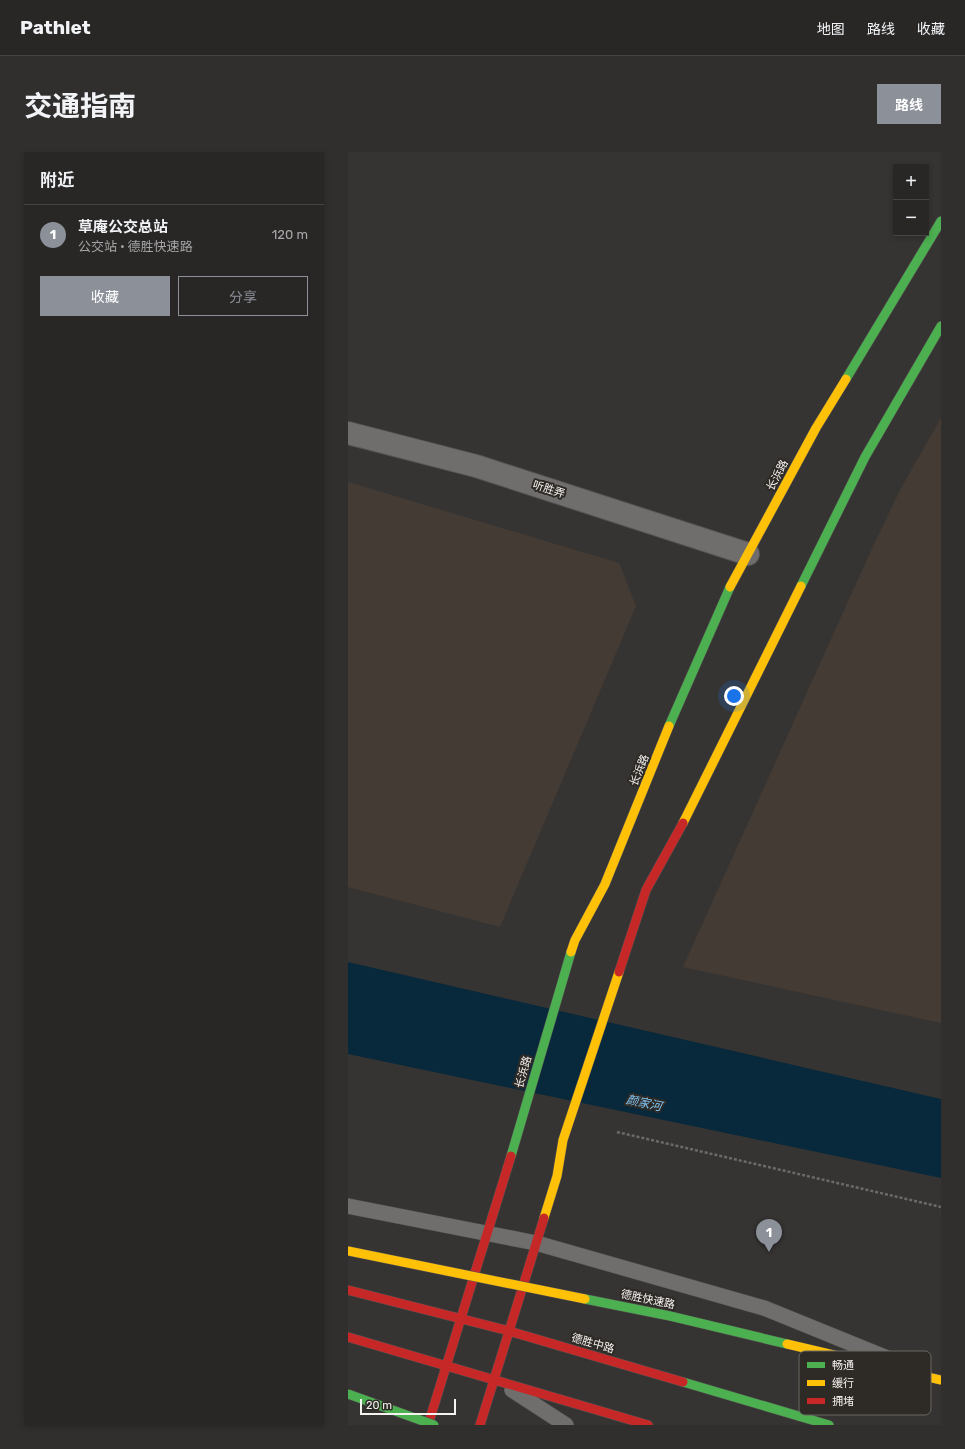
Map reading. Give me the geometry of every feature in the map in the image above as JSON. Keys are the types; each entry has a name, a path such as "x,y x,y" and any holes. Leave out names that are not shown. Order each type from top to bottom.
{"main road":[{"name":"长浜路","path":"428,1425 509,1163 575,940 605,884 727,593 816,428 941,221"},
{"path":"480,1425 557,1176 563,1140 646,890 688,815 865,457 941,326"},
{"name":"德胜快速路","path":"348,1251 670,1316 818,1351"},
{"name":"德胜中路","path":"348,1290 509,1331 829,1425"},
{"path":"348,1337 494,1378 648,1425"},
{"name":"德胜快速路","path":"931,1378 941,1380"},
{"path":"348,1394 434,1425"}],"street":[{"name":"听胜弄","path":"348,433 476,466 748,554"}],"lane":[{"path":"348,1206 536,1243 764,1308 870,1351"},
{"path":"931,1376 941,1380"},
{"path":"494,1378 566,1425"}],"path":[{"path":"617,1132 941,1207"}],"shaded area":[{"path":"941,418 941,1023 683,967 869,555 900,490"},
{"path":"348,482 619,563 636,606 500,927 348,887"}],"water":[{"name":"颜家河","path":"348,962 941,1099 941,1178 348,1054"}],"traffic: fast":[{"path":"846,379 941,221"},
{"path":"801,586 865,457 941,326"},
{"path":"669,726 730,587"},
{"path":"511,1156 571,952"},
{"path":"585,1299 670,1316 787,1344"},
{"path":"683,1382 829,1425"},
{"path":"348,1394 434,1425"}],"traffic: slow":[{"path":"730,587 816,428 846,379"},
{"path":"683,823 801,586"},
{"path":"571,952 575,940 605,884 669,726"},
{"path":"544,1218 557,1176 563,1140 619,972"},
{"path":"348,1251 585,1299"},
{"path":"787,1344 817,1351"},
{"path":"931,1378 941,1380"}],"traffic: jam":[{"path":"619,972 646,890 683,823"},
{"path":"428,1425 511,1156"},
{"path":"480,1425 544,1218"},
{"path":"348,1290 509,1331 683,1382"},
{"path":"348,1337 648,1425"}],"place":[{"name":"草庵公交总站","path":"769,1252"}]}
